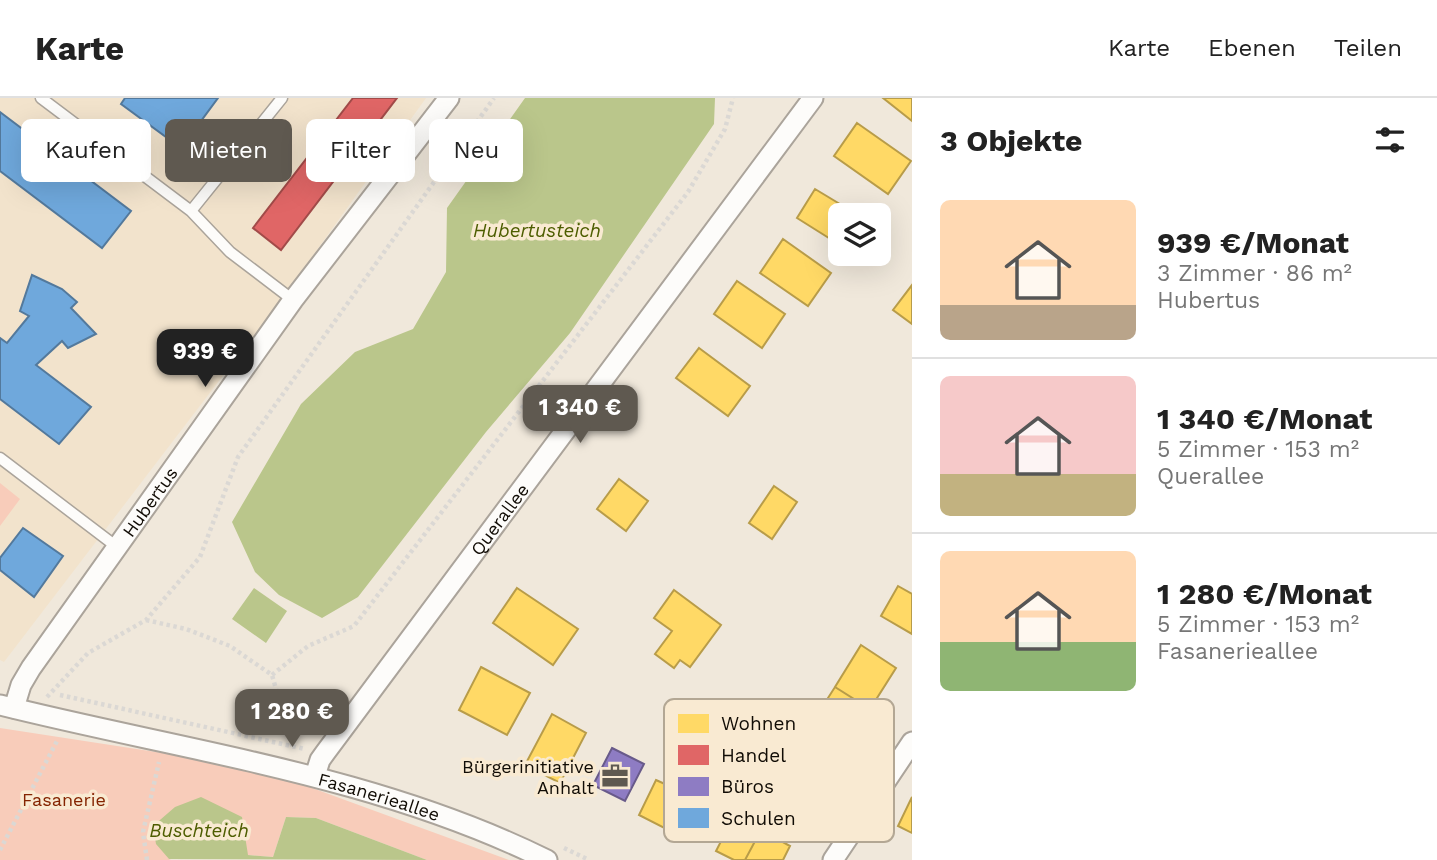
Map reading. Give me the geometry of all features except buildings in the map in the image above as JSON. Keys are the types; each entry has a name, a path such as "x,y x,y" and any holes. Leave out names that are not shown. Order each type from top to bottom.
{"street":[{"name":"Hubertus","path":"7,706 293,300 449,98"},
{"name":"Querallee","path":"315,776 325,753 813,98"},
{"name":"Fasanerieallee","path":"7,706 367,790 481,830 547,860"},
{"path":"894,769 912,742"},
{"path":"833,860 845,842"}],"lane":[{"path":"41,98 191,211 230,252 293,300"},
{"path":"191,211 282,98"},
{"path":"0,458 117,547"}],"path":[{"path":"38,713 49,693 88,653 146,620 200,557 238,457 494,98"},
{"path":"272,676 308,646 354,626 688,192 725,129 733,98"},
{"path":"21,685 293,746 272,676 230,646 186,629 146,620"},
{"path":"0,850 68,720"},
{"path":"145,860 143,832 164,741"}],"shaded area":[{"path":"0,98 426,98 411,119 306,119 306,182 366,182 284,296 4,662 0,660"}],"green space":[{"path":"0,483 20,499 0,526"},
{"name":"Fasanerie","path":"0,728 208,760 304,785 509,860 427,860 316,818 286,817 273,857 248,855 169,859 171,860 0,860"}],"water":[{"name":"Hubertusteich","path":"525,98 715,98 714,124 570,333 486,432 358,597 322,618 279,595 255,572 232,522 301,404 355,352 413,329 446,272 447,208 465,182 523,182 523,119 510,119"},
{"path":"254,588 287,611 266,643 232,619"},
{"name":"Buschteich","path":"201,797 242,817 248,855 273,857 286,817 316,818 427,860 169,859 156,844 153,826 175,807"}],"place":[{"name":"Bürgerinitiative Anhalt","path":"615,776"}]}
